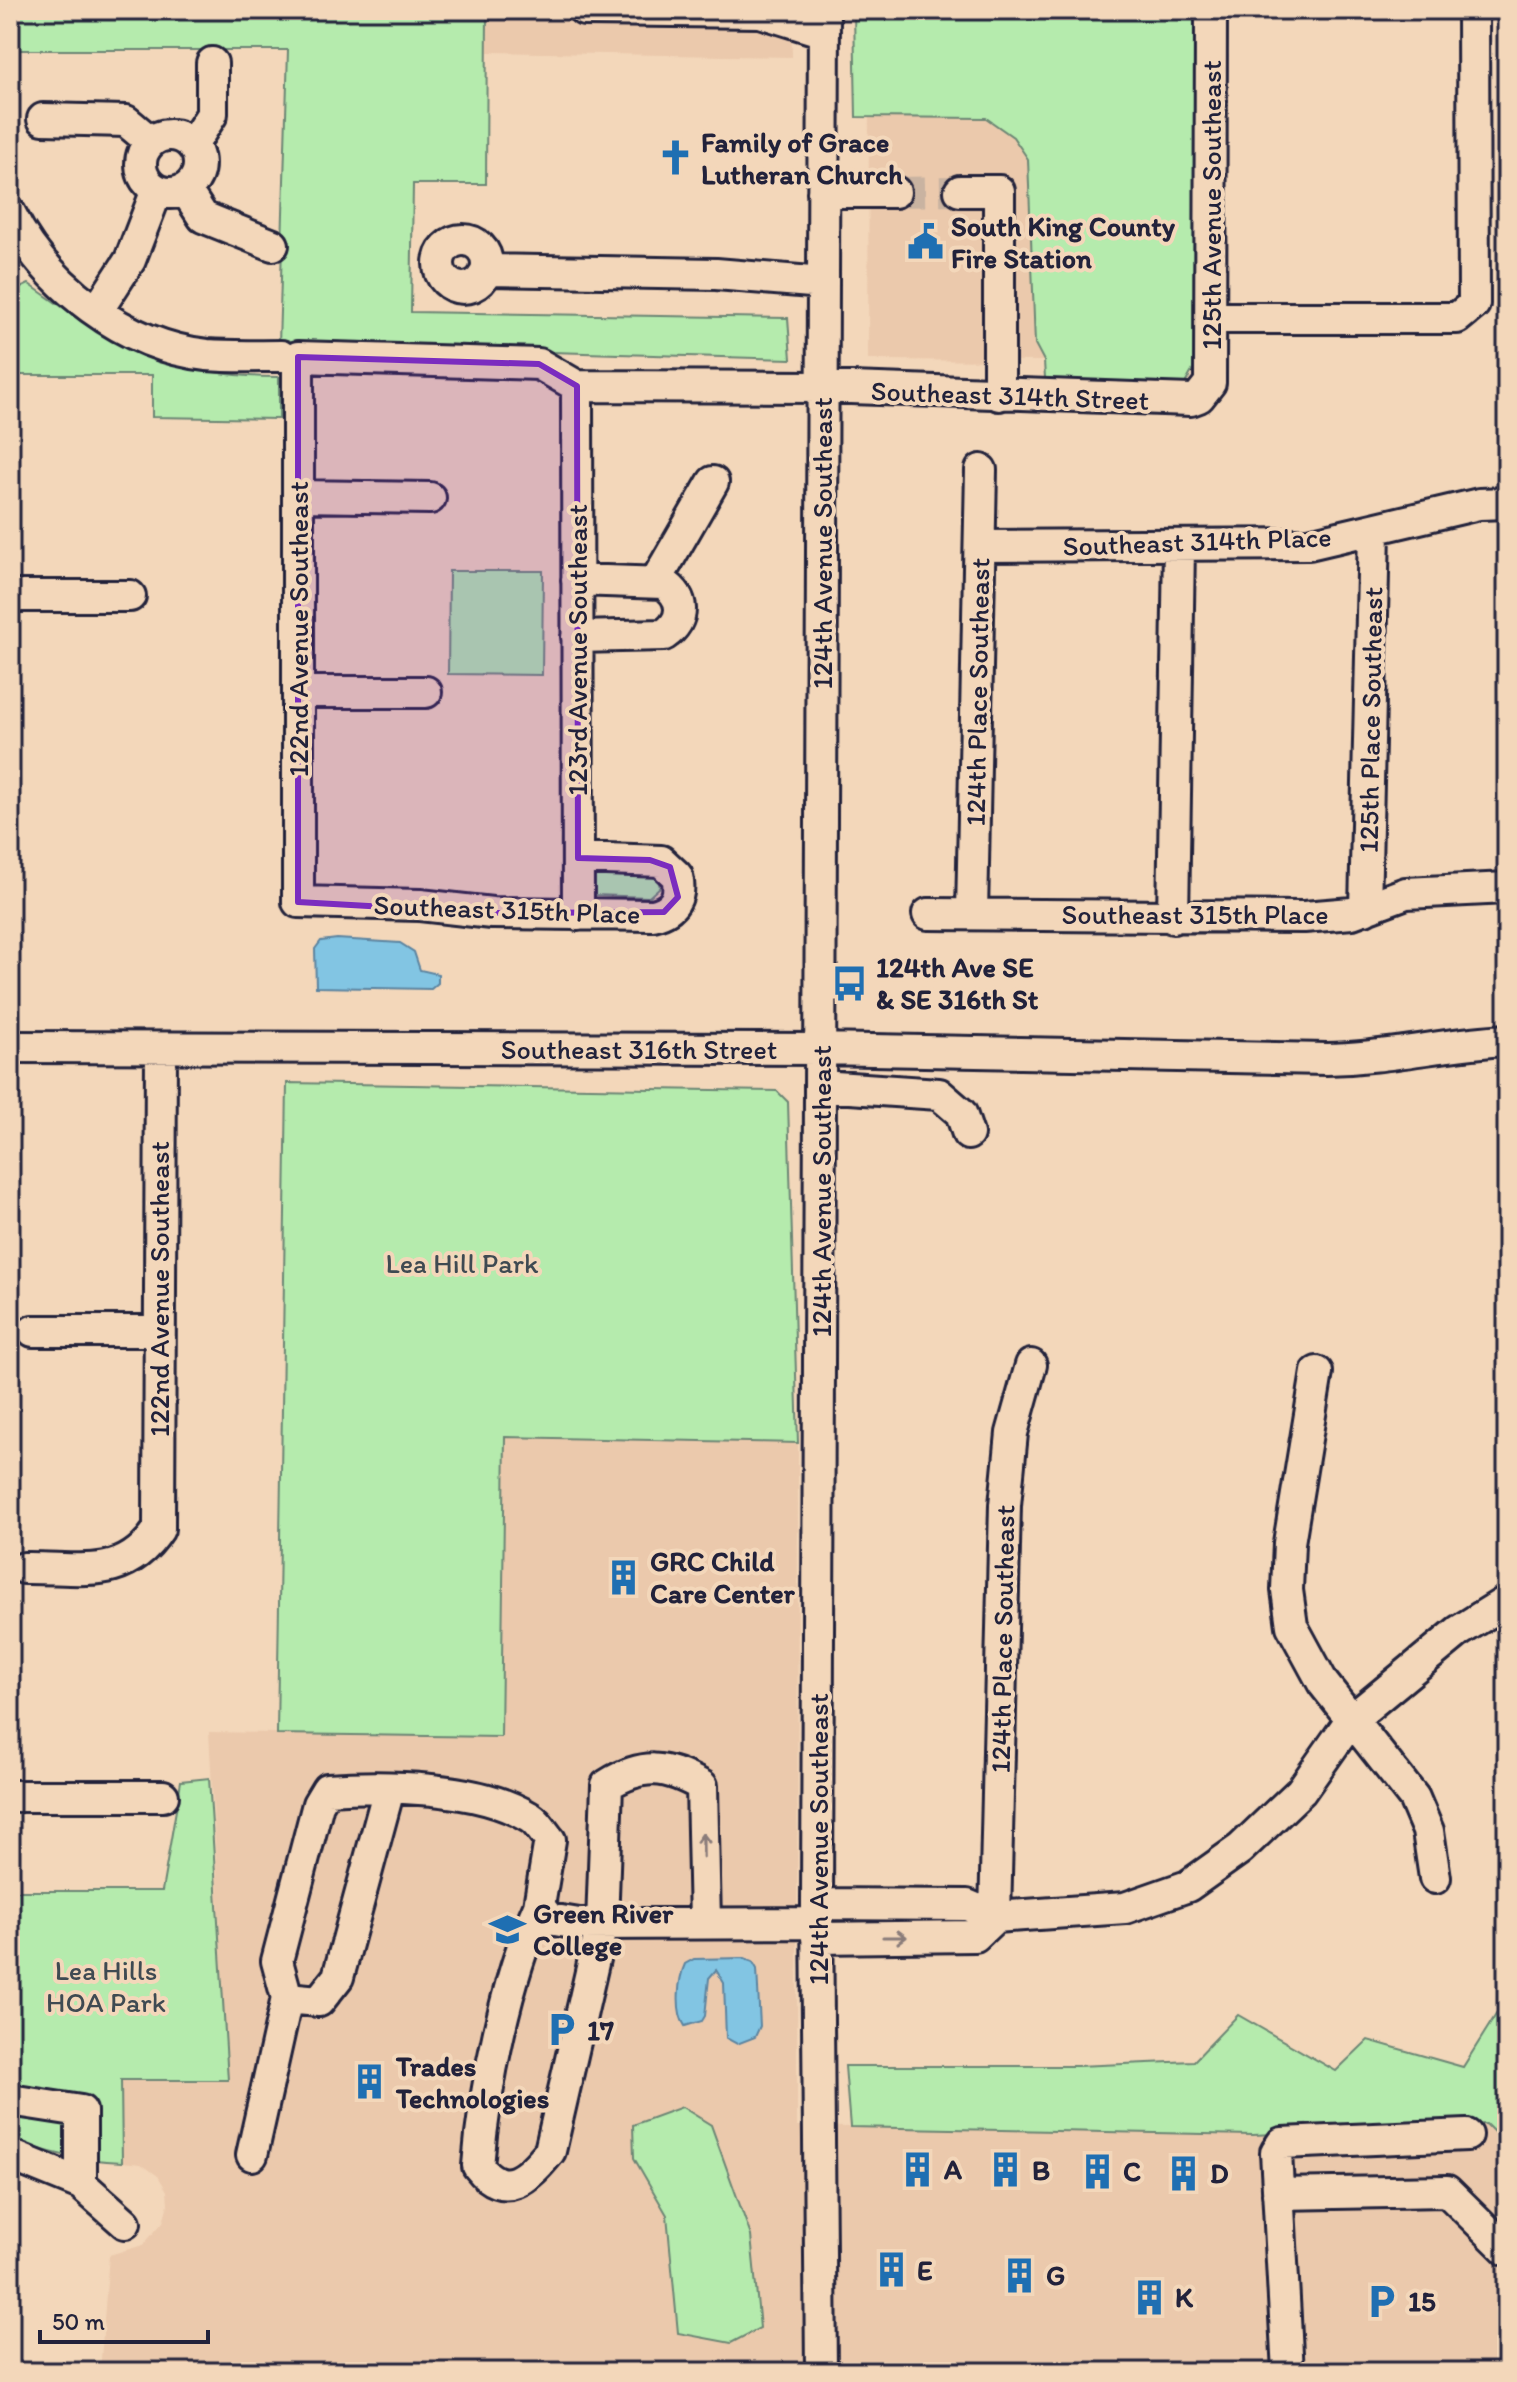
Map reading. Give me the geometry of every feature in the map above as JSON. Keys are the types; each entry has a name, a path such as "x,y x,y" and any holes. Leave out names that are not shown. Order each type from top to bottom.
{"street":[{"path":"584,10 760,12 824,21"},
{"name":"125th Avenue Southeast","path":"1199,397 1210,383 1211,10"},
{"path":"1212,318 1457,318 1474,304 1473,10"},
{"name":"124th Avenue Southeast","path":"821,2372 817,1921 824,21"},
{"path":"193,144 212,114 212,63"},
{"path":"43,119 126,121 151,142"},
{"path":"97,311 130,260 141,224 171,190 200,169 193,144 186,138 168,134 151,142 141,158 141,167 149,185 171,190 203,217 273,245"},
{"path":"960,191 999,191 999,395"},
{"path":"823,192 895,192"},
{"name":"Southeast 314th Street","path":"10,213 23,239 67,289 97,311 137,335 204,355 539,364 577,386 823,387 1183,403 1199,397"},
{"path":"486,270 716,274 823,283"},
{"name":"122nd Avenue Southeast","path":"290,357 298,496 298,902"},
{"name":"123rd Avenue Southeast","path":"577,386 578,915"},
{"name":"124th Place Southeast","path":"972,914 981,470"},
{"path":"656,581 713,482"},
{"path":"298,496 430,498"},
{"name":"Southeast 314th Place","path":"980,546 1309,544 1479,504 1507,503"},
{"name":"125th Place Southeast","path":"1365,909 1374,531"},
{"path":"1173,918 1179,546"},
{"path":"577,580 656,581 672,589 679,598 681,608 673,629 653,637 577,637"},
{"path":"10,596 130,596"},
{"path":"298,692 426,692"},
{"name":"Southeast 315th Place","path":"298,902 578,915 653,915 672,906 679,886 677,876 661,861 578,858"},
{"name":"Southeast 315th Place","path":"928,914 1304,917 1365,909 1406,893 1507,888"},
{"name":"Southeast 316th Street","path":"10,1047 821,1049 1327,1059 1391,1055 1463,1042 1507,1040"},
{"name":"122nd Avenue Southeast","path":"24,1568 118,1566 144,1551 159,1529 161,1049"},
{"path":"820,1086 939,1094 961,1113 968,1134"},
{"path":"33,1331 158,1331"},
{"name":"124th Place Southeast","path":"995,1917 1006,1479 1015,1418 1031,1365"},
{"path":"1317,1372 1294,1503 1287,1566 1288,1601 1299,1646 1351,1720 1414,1798 1428,1831 1435,1878"},
{"path":"539,1906 549,1919 602,1924 817,1921 975,1936 995,1917 1125,1908 1188,1886 1240,1849 1301,1791 1351,1720 1459,1631 1507,1601"},
{"path":"252,2155 287,1998 277,1961 318,1804 327,1789 389,1789 478,1797 531,1817 550,1840 539,1906 526,1936 482,2109 478,2166 487,2178 505,2184 529,2177 550,2151 602,1924 607,1785 631,1770 674,1770 702,1786 705,1923"},
{"path":"287,1998 319,2001 338,1977 389,1789"},
{"path":"10,1796 163,1796"},
{"path":"10,2100 81,2111 81,2184"},
{"path":"1288,2372 1276,2152 1282,2143 1467,2135"},
{"path":"10,2155 81,2184 125,2223"},
{"path":"1278,2194 1447,2191 1507,2250"}],"highlighted area":[{"path":"298,357 539,364 577,386 578,858 650,860 670,867 678,897 664,912 492,913 298,902"}],"shaded area":[{"path":"487,10 791,10 792,57 488,52"},
{"path":"869,95 1045,96 1044,361 868,360"},
{"name":"Green River College","path":"505,1437 798,1443 797,2126 1253,2135 1486,2124 1507,2145 1507,2372 100,2372 109,2255 143,2245 163,2222 168,2204 167,2191 158,2176 141,2164 122,2162 121,2080 228,2080 209,1732 501,1737"}],"green space":[{"path":"10,10 487,10 486,184 413,184 411,312 788,318 791,359 279,344 288,50 10,50"},
{"path":"854,10 1196,10 1199,359 1182,389 1073,389 1045,378 1044,361 1035,344 1028,159 1013,137 986,118 856,117"},
{"path":"29,284 89,324 145,353 206,371 279,377 279,419 152,417 152,375 10,375 10,293"},
{"path":"449,571 543,571 542,675 448,674"},
{"path":"595,876 651,876 658,879 660,887 649,897 589,894 590,879"},
{"name":"Lea Hill Park","path":"287,1083 777,1091 788,1102 798,1443 505,1437 501,1737 277,1734"},
{"name":"Lea Hills HOA Park","path":"209,1778 228,2080 121,2080 122,2162 65,2155 10,2139 10,1891 162,1891 181,1781"},
{"path":"1507,1997 1507,2145 1486,2124 1253,2135 850,2127 845,2066 1077,2066 1194,2061 1238,2015 1336,2071 1368,2040 1463,2067"},
{"path":"682,2107 711,2125 751,2236 760,2328 731,2343 678,2333 667,2215 634,2158 633,2125"}],"water":[{"path":"337,939 400,943 414,952 420,970 438,974 438,983 431,989 316,987 315,949 321,941"},
{"path":"742,1958 753,1962 757,1969 760,2026 755,2037 737,2044 726,2038 724,1983 716,1970 709,1978 705,2016 702,2021 685,2026 680,2013 679,1995 685,1964 694,1959"}],"tunnel":[{"path":"895,192 960,191"}],"place":[{"name":"Family of Grace Lutheran Church","path":"675,158"},
{"name":"South King County Fire Station","path":"925,242"},
{"name":"124th Ave SE & SE 316th St","path":"850,983"},
{"name":"GRC Child Care Center","path":"624,1577"},
{"name":"Green River College","path":"507,1929"},
{"name":"17","path":"561,2030"},
{"name":"Trades Technologies","path":"370,2082"},
{"name":"A","path":"918,2169"},
{"name":"B","path":"1006,2170"},
{"name":"C","path":"1097,2171"},
{"name":"D","path":"1184,2173"},
{"name":"E","path":"891,2270"},
{"name":"G","path":"1020,2275"},
{"name":"K","path":"1149,2297"},
{"name":"15","path":"1382,2301"}]}
